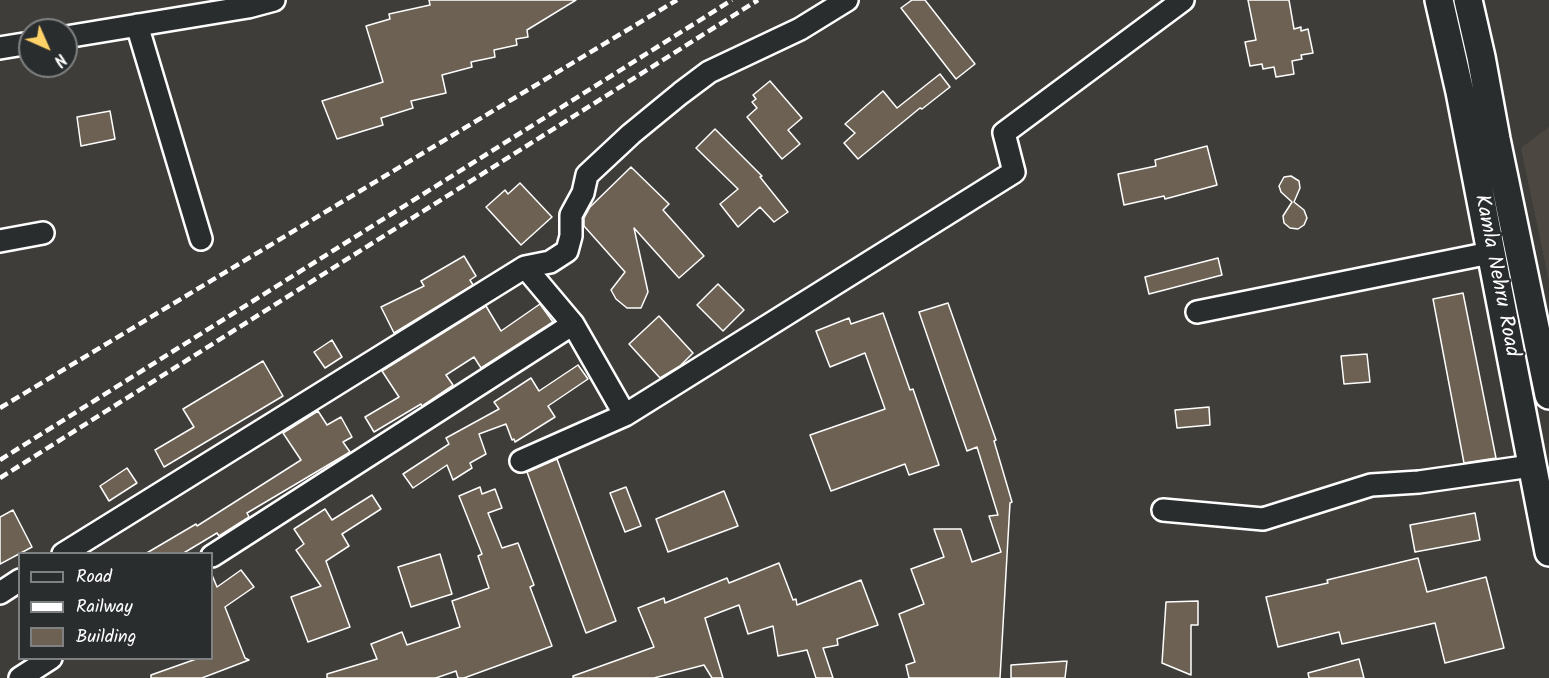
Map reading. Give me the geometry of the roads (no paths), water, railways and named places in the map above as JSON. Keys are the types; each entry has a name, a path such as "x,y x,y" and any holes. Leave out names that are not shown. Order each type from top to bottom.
{"main road":[{"path":"1441,8 1469,5"},
{"name":"Kamla Nehru Road","path":"1469,5 1549,395"},
{"name":"Kamla Nehru Road","path":"1441,8 1460,92 1549,552"}],"street":[{"path":"78,35 248,7 274,0"},
{"path":"66,552 525,267 550,262 567,251 571,236 571,215 583,193 587,175 631,134 709,72 800,29 847,0"},
{"path":"521,461 625,415 1014,172 1004,132 1183,0"},
{"path":"136,25 201,239"},
{"path":"0,48 18,45"},
{"path":"0,241 43,233"},
{"path":"1197,312 1490,253"},
{"path":"525,267 573,324 625,415"},
{"path":"213,555 573,324"},
{"path":"1164,510 1263,519 1371,485 1419,482 1532,466"},
{"path":"0,592 18,581"},
{"path":"20,678 48,660"}],"railway":[{"path":"0,408 677,0"},
{"path":"0,460 732,0"},
{"path":"0,478 758,0"}]}
